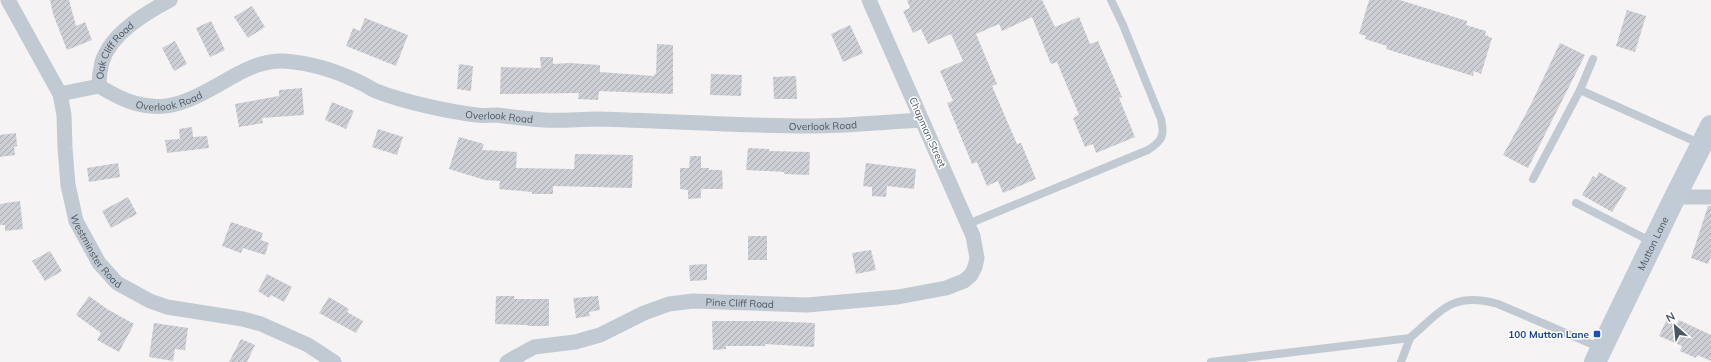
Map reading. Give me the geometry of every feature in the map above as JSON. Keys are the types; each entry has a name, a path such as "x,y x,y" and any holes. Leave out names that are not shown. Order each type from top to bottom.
{"street":[{"name":"Westminster Road","path":"8,0 60,94 64,115 68,185 76,221 99,263 117,283 167,307 236,317 261,324 308,345 334,362"},
{"name":"Oak Cliff Road","path":"60,94 98,86 102,60 111,45 132,22 170,0"},
{"name":"Chapman Street","path":"869,1 968,224 976,250 977,258 975,267"},
{"name":"Overlook Road","path":"98,86 113,95 134,104 152,107 167,105 185,102 199,96 247,68 264,62 280,61 301,62 323,67 375,90 404,100 476,115 546,120 598,119 734,125 807,126 873,125 922,120"},
{"name":"Mutton Lane","path":"1599,355 1674,197 1706,135"},
{"path":"1674,197 1711,197"},
{"name":"Pine Cliff Road","path":"507,362 534,347 575,342 600,335 644,313 669,304 693,301 807,305 898,297 956,285 971,275 975,267"}],"lane":[{"path":"968,224 1148,150 1157,144 1163,135 1161,119 1123,25 1111,0"},
{"path":"1533,179 1580,90 1593,59"},
{"path":"1580,90 1706,135"},
{"path":"1576,203 1653,242"},
{"path":"1401,362 1410,338 1448,305 1463,299 1482,299 1498,304 1599,355"},
{"path":"1211,362 1410,338"}],"building":[{"path":"50,0 69,0 76,26 85,22 92,40 67,50 53,14"},
{"path":"907,0 1042,0 1055,27 1079,17 1090,44 1098,41 1122,97 1119,98 1135,137 1096,153 1093,144 1085,147 1073,118 1079,115 1057,62 1051,64 1032,17 1002,31 999,24 976,34 997,84 992,86 1017,144 1021,143 1036,179 1003,193 998,181 987,186 977,162 972,164 947,103 953,101 940,71 963,61 951,34 928,44 921,29 913,33 903,11 910,8"},
{"path":"1369,0 1400,0 1467,21 1466,25 1486,31 1485,35 1492,38 1481,74 1474,71 1473,76 1386,49 1387,46 1365,39 1366,36 1359,34"},
{"path":"252,6 265,27 248,38 234,17"},
{"path":"1627,10 1646,16 1635,52 1616,46"},
{"path":"365,18 408,35 396,66 346,46 353,28 360,31"},
{"path":"211,21 225,50 210,57 196,28"},
{"path":"850,25 863,53 843,62 831,34"},
{"path":"175,41 187,64 174,71 162,48"},
{"path":"1560,43 1585,55 1528,168 1503,155 1529,108"},
{"path":"657,44 673,45 673,94 599,91 598,100 578,99 579,93 500,94 501,67 541,68 540,57 553,57 553,64 569,63 600,65 600,72 654,76 654,74 656,74"},
{"path":"459,64 473,66 471,91 457,89"},
{"path":"711,74 742,75 741,96 710,95"},
{"path":"796,76 797,99 774,99 773,77"},
{"path":"302,88 304,115 262,118 263,123 239,127 235,104 279,96 279,90"},
{"path":"332,102 354,111 346,129 325,120"},
{"path":"192,127 193,137 207,136 209,148 167,153 165,140 180,139 179,129"},
{"path":"378,129 403,137 397,155 372,147"},
{"path":"16,133 17,146 14,147 15,155 0,157 0,135"},
{"path":"459,137 484,144 482,150 517,152 516,168 574,169 575,154 633,155 632,188 553,186 553,194 532,194 532,192 499,189 500,181 485,180 449,169"},
{"path":"748,148 769,149 769,151 810,152 809,175 746,170"},
{"path":"690,156 701,156 701,168 709,168 709,170 722,170 723,189 701,189 701,198 688,199 688,190 680,189 680,168 689,168"},
{"path":"118,163 120,177 89,182 87,168"},
{"path":"866,163 916,169 914,189 887,186 886,197 872,196 872,187 863,186"},
{"path":"1599,172 1627,188 1612,212 1582,195 1593,176 1596,178"},
{"path":"128,197 137,214 111,228 102,211"},
{"path":"20,201 23,229 5,231 5,225 0,225 0,204"},
{"path":"1708,206 1711,206 1711,256 1708,264 1691,258"},
{"path":"231,222 263,233 261,240 269,243 265,255 243,248 241,253 222,246"},
{"path":"748,236 767,236 767,260 748,260"},
{"path":"871,250 876,270 856,274 852,253"},
{"path":"50,251 62,271 45,281 32,261"},
{"path":"707,264 707,280 690,281 689,265"},
{"path":"267,274 292,287 284,302 271,295 269,298 258,291"},
{"path":"89,296 107,309 134,324 119,352 97,340 101,333 76,315"},
{"path":"496,296 514,296 514,299 549,299 549,326 495,324"},
{"path":"598,296 600,310 589,312 590,316 576,318 573,298"},
{"path":"329,297 349,309 347,312 363,321 356,333 319,313"},
{"path":"1667,319 1677,324 1679,320 1711,335 1711,361 1697,355 1696,358 1680,351 1682,346 1659,336"},
{"path":"712,321 815,323 814,347 765,344 765,346 726,346 726,349 713,350"},
{"path":"154,323 188,328 185,350 175,349 173,361 149,357"},
{"path":"241,339 255,345 247,362 229,362"}],"place":[{"name":"100 Mutton Lane","path":"1597,334"}]}
